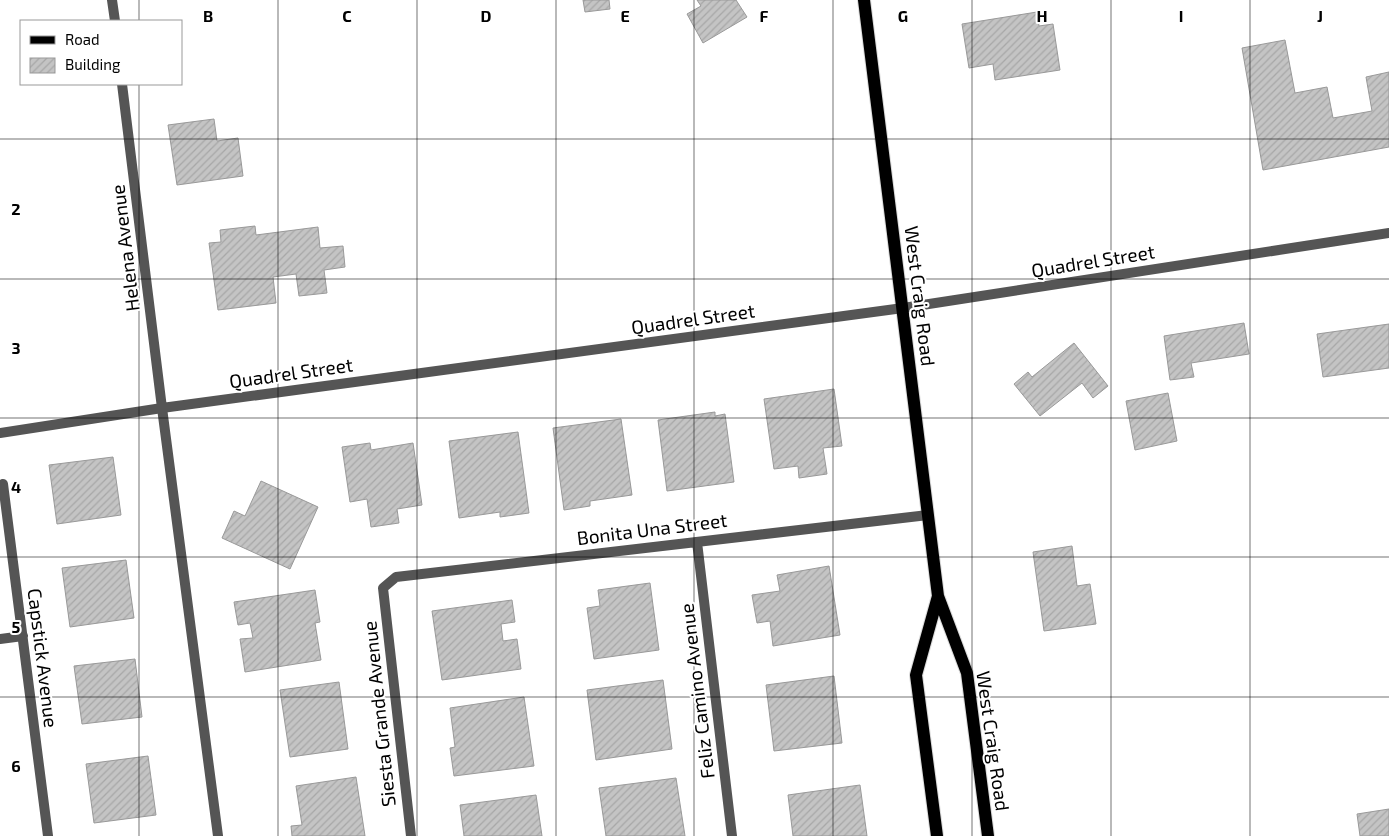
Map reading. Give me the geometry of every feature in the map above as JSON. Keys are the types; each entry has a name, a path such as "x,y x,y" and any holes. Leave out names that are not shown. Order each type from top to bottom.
{"main road":[{"name":"West Craig Road","path":"864,0 938,596 967,673 988,836"},
{"name":"West Craig Road","path":"936,836 916,675 938,596"}],"street":[{"path":"112,0 115,20"},
{"name":"Helena Avenue","path":"122,85 218,836"},
{"name":"Quadrel Street","path":"0,433 162,408 903,308 1389,233"},
{"name":"Capstick Avenue","path":"3,484 48,836"},
{"name":"Bonita Una Street","path":"383,588 396,577 928,515"},
{"name":"Feliz Camino Avenue","path":"697,542 732,836"},
{"name":"Siesta Grande Avenue","path":"383,588 411,836"},
{"path":"0,639 23,636"}],"building":[{"path":"583,0 609,0 610,9 585,12"},
{"path":"697,0 736,0 747,17 703,43 687,14 701,6"},
{"path":"1037,12 1039,26 1053,24 1060,70 995,80 993,64 969,68 962,24"},
{"path":"1285,40 1295,93 1327,87 1333,118 1372,111 1366,77 1389,72 1389,147 1263,170 1242,48"},
{"path":"214,119 217,141 238,138 243,176 177,185 168,125"},
{"path":"255,226 256,235 318,227 320,248 343,246 345,267 324,270 327,293 299,296 296,274 273,277 276,303 218,310 209,243 221,242 220,230"},
{"path":"1244,323 1249,354 1191,363 1194,377 1170,380 1164,336"},
{"path":"1389,324 1389,368 1323,377 1317,334"},
{"path":"1074,343 1108,386 1093,398 1082,383 1040,416 1014,384 1028,372 1032,377"},
{"path":"834,389 842,446 823,448 827,474 799,478 798,466 774,469 764,399"},
{"path":"1168,393 1177,441 1135,450 1126,401"},
{"path":"715,412 715,416 725,414 734,482 667,491 658,420"},
{"path":"621,419 632,495 590,501 590,506 564,510 553,428"},
{"path":"518,432 529,513 500,517 500,512 459,518 449,441"},
{"path":"370,443 371,450 413,443 422,505 397,509 399,523 371,527 367,499 350,502 342,447"},
{"path":"113,457 121,515 57,524 49,465"},
{"path":"261,481 318,507 290,569 222,538 234,511 245,516"},
{"path":"1072,546 1077,586 1090,584 1096,624 1044,631 1033,552"},
{"path":"126,560 134,618 70,627 62,568"},
{"path":"829,566 840,635 773,646 770,621 757,623 752,595 780,591 777,575"},
{"path":"650,583 659,650 594,659 587,608 600,606 598,590"},
{"path":"315,590 320,622 315,623 321,660 245,672 240,639 253,638 250,623 238,625 234,602"},
{"path":"512,600 515,622 501,624 503,641 517,639 521,669 442,680 432,611"},
{"path":"135,659 142,717 82,724 74,666"},
{"path":"834,676 842,743 774,751 766,685"},
{"path":"663,680 672,749 596,760 587,690"},
{"path":"339,682 348,749 290,757 280,690"},
{"path":"524,697 534,766 454,776 450,748 455,747 450,708"},
{"path":"148,756 156,815 94,823 86,764"},
{"path":"356,777 365,836 292,836 291,826 302,825 296,786"},
{"path":"676,778 685,836 606,836 599,788"},
{"path":"860,785 867,836 793,836 788,795"},
{"path":"536,795 542,836 464,836 460,805"},
{"path":"1389,809 1389,836 1360,836 1357,814"}]}
